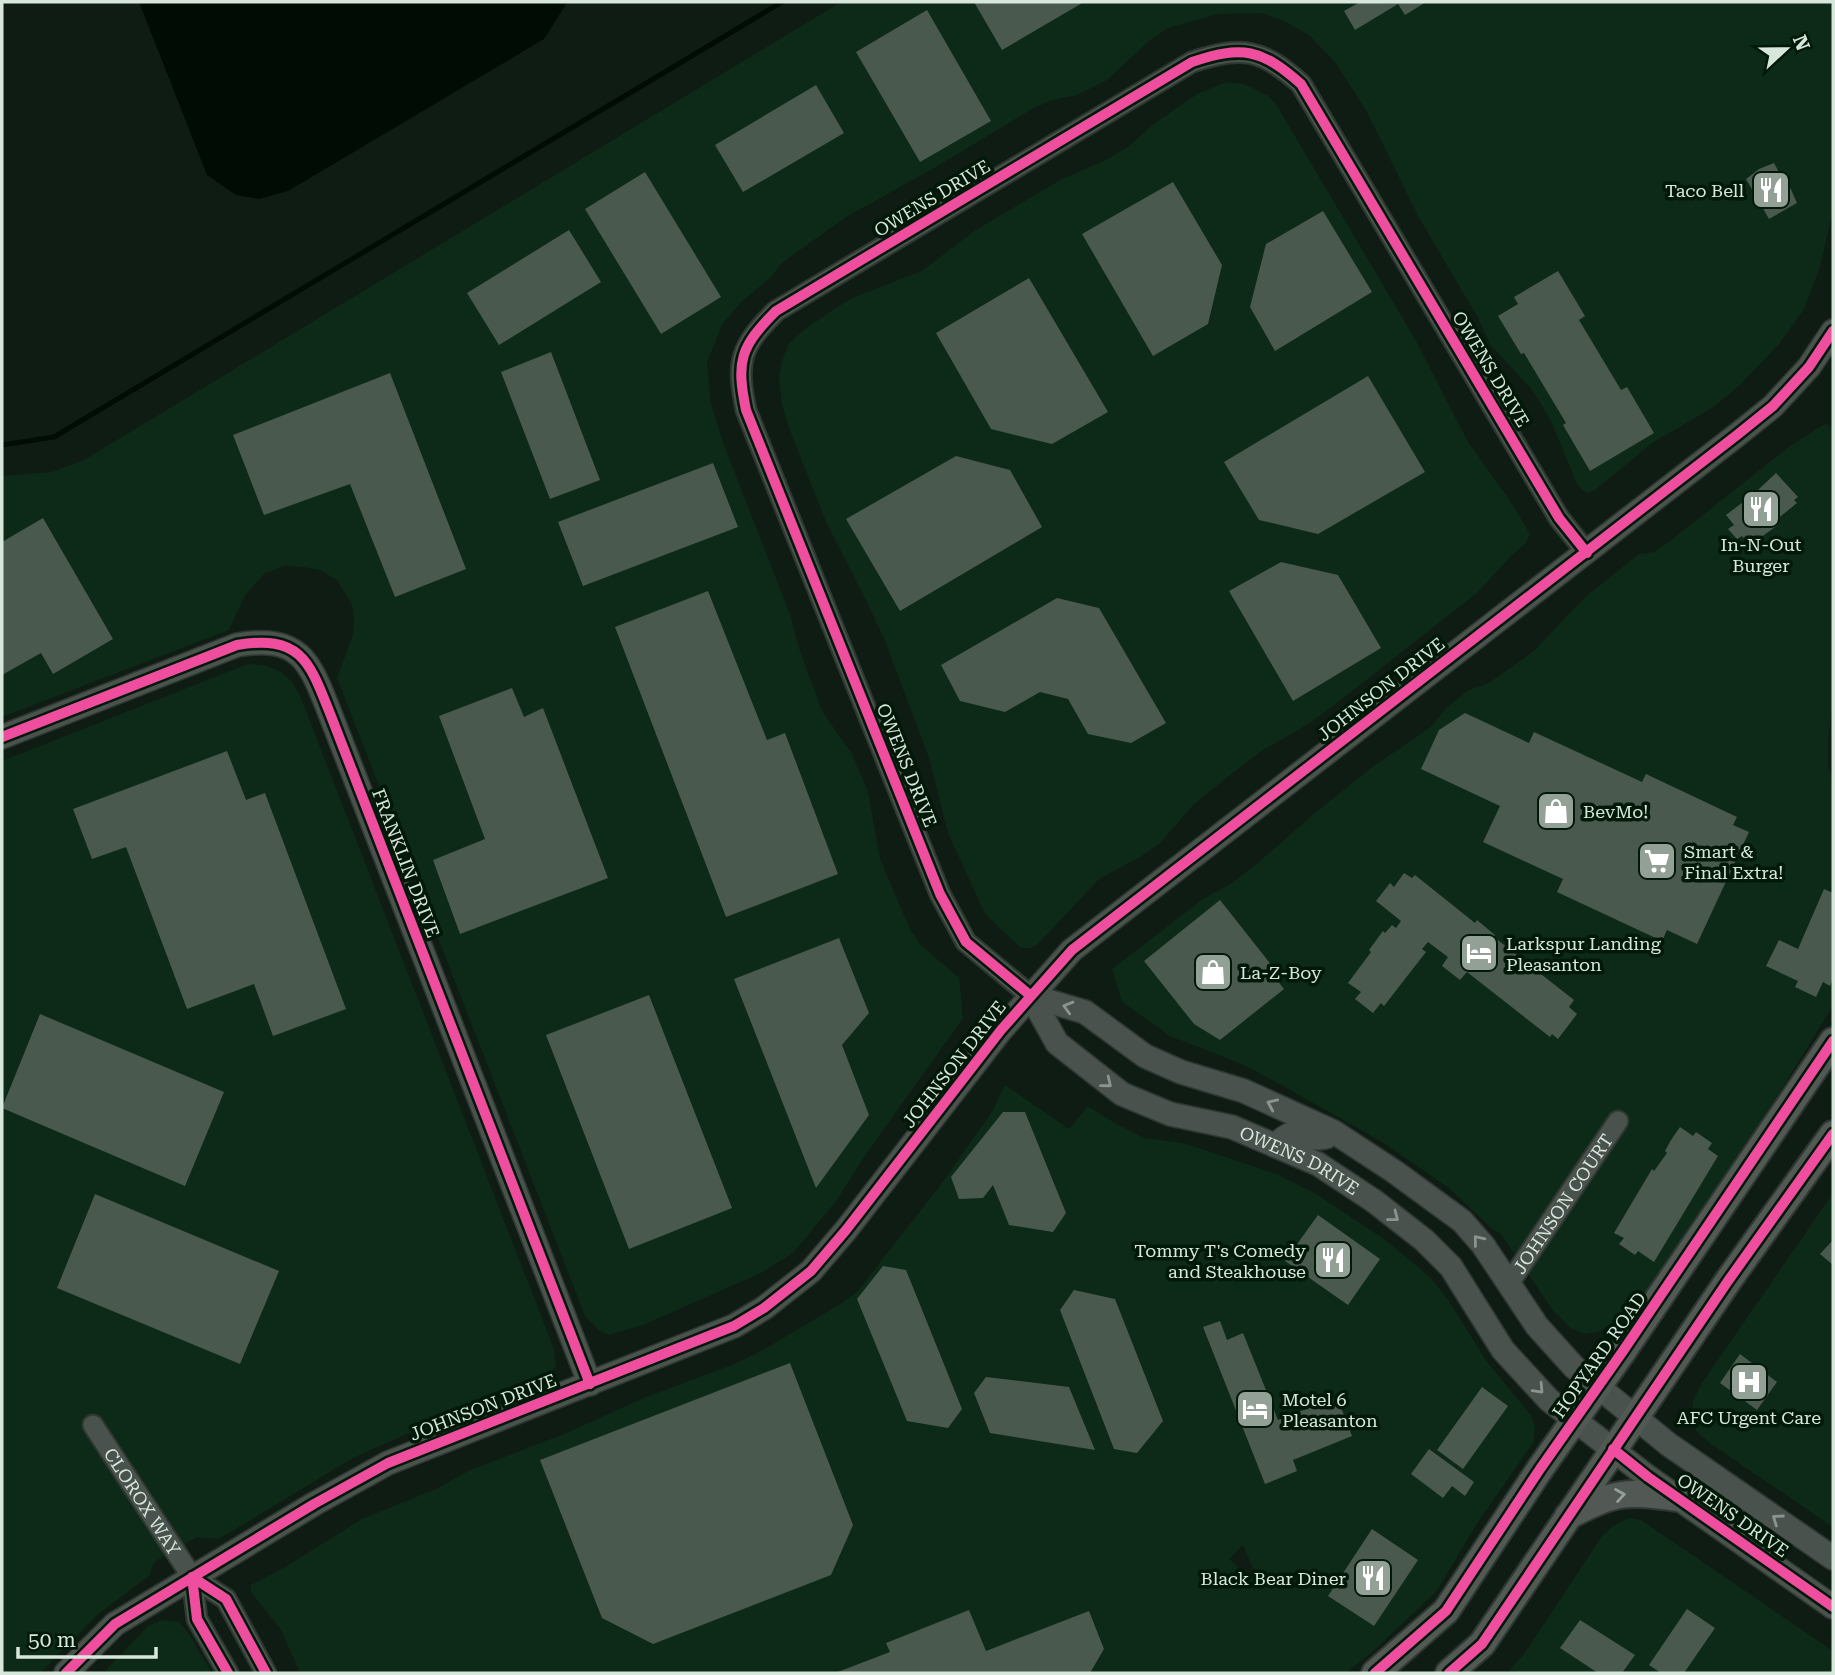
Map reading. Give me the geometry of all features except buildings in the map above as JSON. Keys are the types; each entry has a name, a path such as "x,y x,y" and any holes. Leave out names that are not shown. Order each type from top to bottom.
{"main road":[{"name":"HOPYARD ROAD","path":"1375,1673 1446,1611 1833,1041"},
{"path":"1449,1673 1482,1644 1728,1281 1833,1134"},
{"path":"1567,1517 1607,1497 1622,1494 1678,1498"}],"street":[{"name":"OWENS DRIVE","path":"1587,553 1560,520 1301,84 1280,65 1251,53 1222,52 1192,62 776,311 755,332 742,355 740,383 746,410 940,894 966,942 1031,996 1057,1043 1122,1094 1170,1114 1232,1127 1318,1164 1374,1201 1424,1240 1451,1267 1503,1350 1549,1400 1678,1498 1833,1607"},
{"name":"JOHNSON DRIVE","path":"66,1673 115,1624 314,1504 388,1463 734,1326 764,1308 811,1271 846,1230 1001,1030 1072,950 1773,406 1809,368 1833,331"},
{"name":"FRANKLIN DRIVE","path":"2,737 237,645 272,641 289,648 307,662 331,716 590,1384"},
{"name":"OWENS DRIVE","path":"1031,996 1085,1012 1145,1056 1181,1072 1244,1091 1334,1132 1381,1162 1462,1222 1483,1245 1537,1326 1574,1367 1668,1444 1833,1558"},
{"name":"JOHNSON COURT","path":"1508,1285 1618,1121"},
{"path":"1276,1146 1290,1133 1323,1138 1334,1132"},
{"path":"1318,1164 1327,1157 1341,1153 1371,1164 1381,1162"},
{"name":"CLOROX WAY","path":"93,1425 192,1577 226,1599 266,1673"},
{"name":"CLOROX WAY","path":"192,1577 197,1619 228,1673"}],"shaded area":[{"path":"139,2 566,2 544,39 288,191 259,199 236,195 207,175"},
{"path":"841,2 1833,2 1833,211 1820,267 1804,309 1779,344 1739,386 1712,408 1652,443 1594,491 1586,493 1577,484 1550,419 1532,390 1490,344 1478,318 1418,216 1367,112 1335,62 1309,35 1282,20 1262,13 1217,14 1168,28 1149,41 1107,80 1077,95 1052,100 1032,109 846,217 783,262 769,279 741,302 722,325 707,362 711,404 724,445 791,617 799,648 822,711 852,754 868,791 880,859 911,931 922,946 959,978 963,1018 864,1157 837,1200 794,1252 761,1273 643,1325 609,1335 599,1330 585,1316 337,678 353,634 354,622 352,605 337,580 320,570 303,567 284,566 264,574 245,595 229,630 2,717 2,476 52,472 84,460"},
{"path":"1226,82 1244,84 1268,96 1276,104 1415,339 1467,440 1530,534 1525,544 1477,593 1333,706 1260,752 1230,775 1194,804 1159,844 1099,879 1038,944 1021,948 985,914 948,833 929,758 885,641 826,522 789,428 782,405 779,378 782,360 789,344 805,329 837,307 857,296 922,271 974,231 1062,179 1108,159 1197,94"},
{"path":"1825,424 1833,428 1833,702 1828,764 1833,785 1833,1006 1781,1090 1627,1321 1618,1320 1598,1332 1585,1334 1571,1328 1554,1312 1501,1234 1492,1229 1449,1188 1382,1142 1283,1086 1244,1065 1170,1036 1122,1002 1112,969 1203,899 1235,881 1371,768 1431,727 1446,708 1469,690 1489,683 1534,651 1584,598 1639,554 1654,552 1670,541 1790,446"},
{"path":"248,664 268,666 283,673 293,683 301,698 554,1349 556,1367 542,1383 418,1429 353,1458 219,1539 197,1537 154,1562 149,1576 97,1615 40,1673 2,1673 2,761"},
{"path":"1005,1085 1069,1129 1088,1106 1144,1138 1199,1148 1276,1174 1316,1194 1384,1239 1430,1277 1449,1301 1487,1362 1531,1415 1535,1428 1533,1443 1478,1522 1436,1592 1371,1653 1346,1673 300,1673 281,1630 251,1591 251,1585 362,1519 436,1489 468,1471 564,1434 646,1397 732,1365 763,1350 842,1303 857,1292 942,1183 992,1112","holes":["1243,1545 1263,1589 1229,1559"]},
{"path":"1833,1193 1833,1527 1711,1444 1697,1432 1691,1419 1693,1401 1702,1383"},
{"path":"1629,1518 1641,1520 1833,1651 1833,1673 1507,1673 1524,1654 1602,1536 1613,1526"},
{"path":"162,1620 179,1622 190,1635 212,1673 103,1673 148,1626"}],"waterway":[{"path":"2,445 54,437 782,2"}],"cycle path":[{"path":"1031,996 966,942 940,894 746,410 741,379 744,356 755,335 776,311 1192,62 1238,52 1263,57 1301,84 1559,518 1587,553"},
{"path":"66,1673 115,1624 314,1504 388,1463 734,1326 764,1308 811,1271 846,1230 1001,1030 1072,950 1773,406 1809,367 1833,331"},
{"path":"2,737 237,645 276,644 300,656 309,667 324,697 590,1384"},
{"path":"1375,1673 1446,1611 1833,1041"},
{"path":"1449,1673 1482,1644 1728,1281 1833,1134"},
{"path":"1613,1449 1648,1477 1833,1607"},
{"path":"192,1577 226,1599 266,1673"},
{"path":"192,1577 197,1619 228,1673"}],"place":[{"name":"Taco Bell","path":"1771,190"},
{"name":"In-N-Out Burger","path":"1761,509"},
{"name":"BevMo!","path":"1556,811"},
{"name":"Smart & Final Extra!","path":"1657,861"},
{"name":"Larkspur Landing Pleasanton","path":"1479,953"},
{"name":"La-Z-Boy","path":"1213,972"},
{"name":"Tommy T's Comedy and Steakhouse","path":"1333,1260"},
{"name":"AFC Urgent Care","path":"1749,1382"},
{"name":"Motel 6 Pleasanton","path":"1255,1409"},
{"name":"Black Bear Diner","path":"1373,1578"}]}
